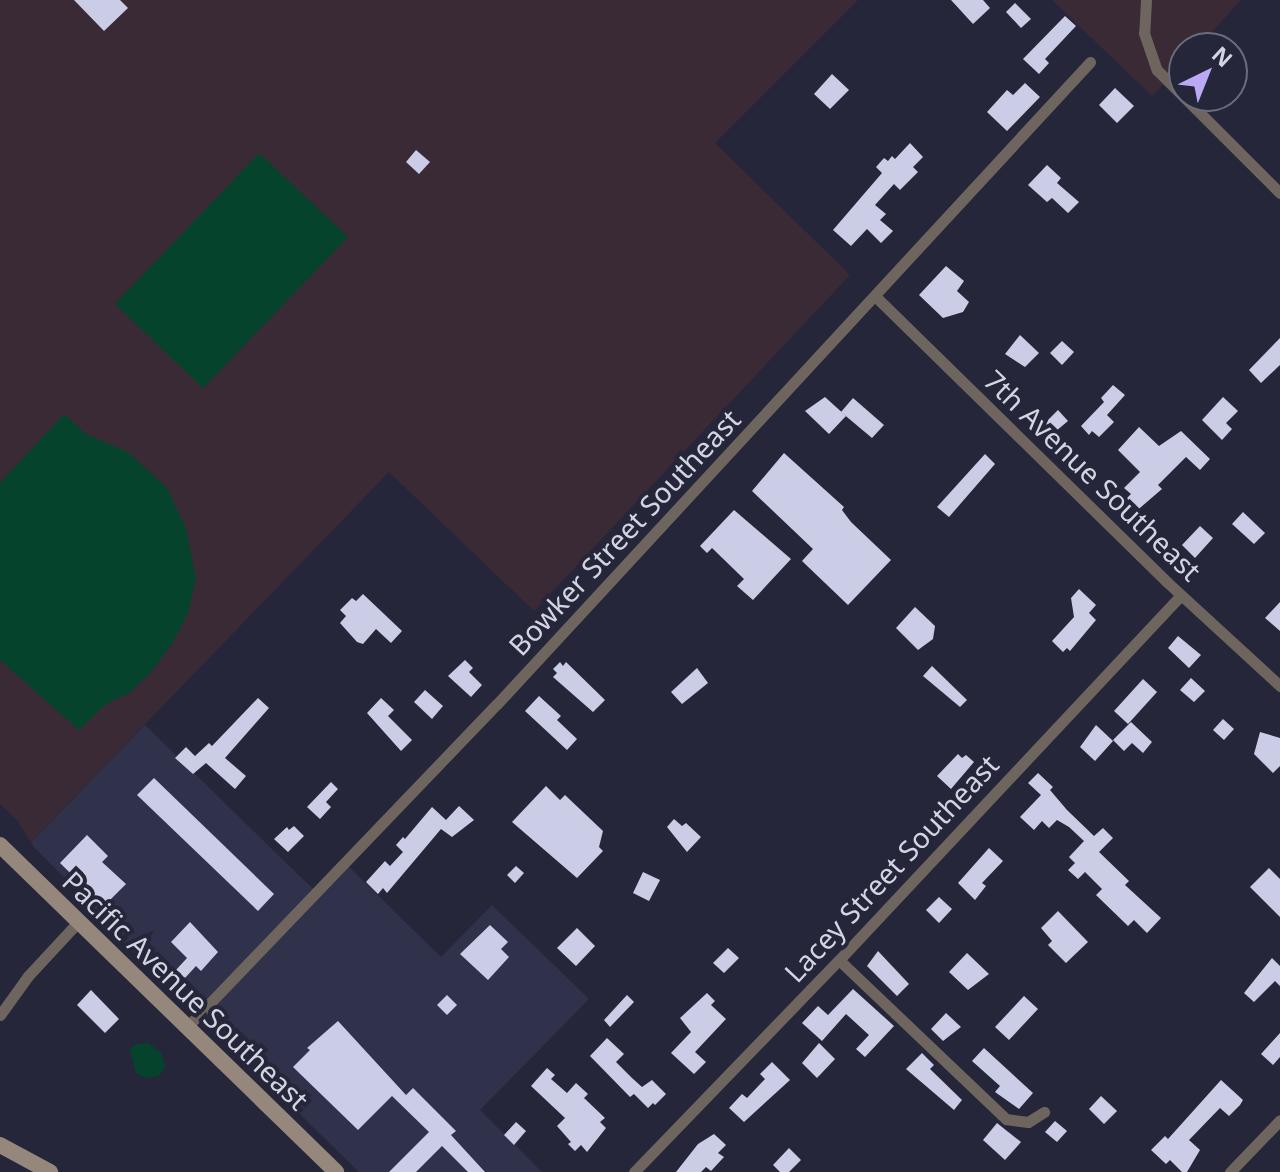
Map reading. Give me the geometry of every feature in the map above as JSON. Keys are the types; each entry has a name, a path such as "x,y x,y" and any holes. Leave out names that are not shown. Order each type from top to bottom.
{"main road":[{"name":"Pacific Avenue Southeast","path":"0,845 331,1170"},
{"path":"0,1145 50,1172"}],"street":[{"path":"1146,0 1144,33 1157,70 1280,193"},
{"name":"Bowker Street Southeast","path":"186,1028 497,704 1090,62"},
{"name":"7th Avenue Southeast","path":"876,297 1181,595 1280,686"},
{"name":"Lacey Street Southeast","path":"634,1172 839,960 1181,595"},
{"path":"0,1015 28,976 78,922"},
{"path":"839,960 1006,1119 1028,1122 1044,1112"},
{"path":"1230,1172 1280,1120"}],"shaded area":[{"path":"0,0 858,0 715,143 850,275 534,611 389,472 31,842 17,820 0,804"},
{"path":"1052,0 1241,0 1212,32 1168,32 1168,79 1152,96"},
{"path":"145,725 315,891 344,862 441,957 492,905 589,999 480,1110 542,1172 359,1172 93,913 89,903 34,847 31,842"}],"green space":[{"path":"259,153 348,237 203,388 115,304"},
{"path":"64,414 86,434 128,452 167,488 186,528 196,579 188,613 172,644 150,673 129,693 106,704 79,730 0,660 0,483"},
{"path":"149,1043 161,1053 165,1067 159,1076 145,1078 136,1073 130,1049 136,1044"}],"building":[{"path":"74,0 120,0 128,8 104,31"},
{"path":"951,0 983,0 990,8 973,24"},
{"path":"1015,3 1031,19 1021,28 1006,12"},
{"path":"1065,16 1076,26 1045,59 1049,63 1039,74 1023,59"},
{"path":"832,74 849,90 830,109 814,94"},
{"path":"1025,83 1040,97 1007,131 987,112 1007,90 1013,95"},
{"path":"1115,88 1134,106 1117,123 1099,105"},
{"path":"910,143 923,157 913,167 918,172 900,190 894,184 875,205 886,214 880,220 893,231 881,243 867,229 851,246 833,230 882,173 876,167 884,158 888,161 892,156 895,159"},
{"path":"416,150 430,162 419,174 406,162"},
{"path":"1047,165 1061,178 1057,183 1079,202 1068,213 1052,198 1047,202 1028,185"},
{"path":"946,266 964,281 957,291 969,302 963,312 943,318 919,295"},
{"path":"1020,335 1039,353 1025,367 1005,354"},
{"path":"1280,338 1280,365 1261,383 1249,370"},
{"path":"1062,341 1074,352 1062,365 1050,353"},
{"path":"1113,385 1125,395 1107,415 1114,422 1099,437 1092,431 1089,435 1081,426 1104,402 1101,398"},
{"path":"825,397 846,416 829,434 805,411"},
{"path":"1223,397 1238,411 1226,423 1232,429 1222,440 1202,420"},
{"path":"853,398 884,425 872,438 841,412"},
{"path":"1058,410 1068,421 1050,436 1043,428 1044,424"},
{"path":"1139,427 1159,446 1181,431 1210,459 1200,470 1186,457 1158,485 1162,489 1134,513 1123,502 1131,494 1124,488 1140,472 1118,450"},
{"path":"784,453 844,507 842,510 851,522 891,560 848,605 802,561 813,549 752,491"},
{"path":"985,454 995,464 949,517 937,507"},
{"path":"734,510 791,559 753,600 737,586 744,579 712,548 707,553 700,546"},
{"path":"1243,512 1265,533 1254,544 1232,524"},
{"path":"1200,526 1213,538 1195,558 1182,545"},
{"path":"1079,589 1096,605 1089,613 1096,620 1070,651 1067,648 1063,652 1052,641 1074,617 1071,598"},
{"path":"363,594 402,631 391,643 376,629 363,644 357,642 340,623 346,616 340,610 352,598 356,601"},
{"path":"1280,602 1280,631 1265,618"},
{"path":"915,607 935,626 933,639 918,650 896,628"},
{"path":"1178,636 1201,655 1189,668 1168,648"},
{"path":"465,660 473,668 469,672 482,685 471,697 448,676"},
{"path":"560,662 563,666 566,662 605,700 593,712 553,677 557,673 553,669"},
{"path":"932,666 967,700 960,707 923,676"},
{"path":"697,668 708,683 682,704 671,692"},
{"path":"1191,678 1205,691 1194,702 1180,690"},
{"path":"1143,679 1157,692 1128,724 1114,711"},
{"path":"425,690 443,706 432,719 414,702"},
{"path":"539,696 561,716 557,720 577,739 567,750 525,711"},
{"path":"258,698 269,708 225,758 246,776 235,789 206,763 193,774 175,758 186,747 195,756 209,743 212,746"},
{"path":"381,698 394,710 388,716 412,740 401,751 367,713"},
{"path":"1223,719 1234,729 1224,740 1213,730"},
{"path":"1131,722 1152,742 1143,753 1132,743 1124,751 1113,740"},
{"path":"1096,725 1113,741 1095,761 1080,747"},
{"path":"1260,732 1280,738 1280,766 1273,773 1254,754"},
{"path":"958,754 962,758 966,755 974,762 951,789 937,776"},
{"path":"1038,773 1053,787 1050,790 1067,810 1094,836 1103,828 1113,838 1099,852 1129,881 1125,885 1161,918 1147,933 1134,920 1128,926 1096,895 1102,889 1085,872 1078,879 1068,870 1075,863 1069,857 1084,841 1069,827 1057,820 1049,828 1042,821 1034,830 1020,817 1041,795 1028,783"},
{"path":"154,778 274,894 258,911 137,795"},
{"path":"331,782 338,789 326,802 331,807 320,819 307,807"},
{"path":"546,786 560,800 565,795 603,831 599,847 603,851 577,878 512,822"},
{"path":"459,806 474,820 452,837 441,829 387,893 383,888 378,894 366,882 385,861 390,866 403,852 396,845 403,837 405,839 432,807 446,820"},
{"path":"674,819 682,826 686,823 701,837 687,852 667,827"},
{"path":"294,826 304,836 288,852 274,839 287,827 289,830"},
{"path":"87,835 108,856 102,862 126,884 104,906 60,863"},
{"path":"989,848 1003,861 982,883 986,886 975,900 958,883"},
{"path":"516,866 524,873 515,883 507,875"},
{"path":"1269,868 1280,879 1280,917 1250,887"},
{"path":"643,872 660,880 649,901 633,893"},
{"path":"939,897 952,909 939,923 926,910"},
{"path":"1058,911 1088,942 1066,963 1048,945 1052,941 1041,928"},
{"path":"190,922 218,952 201,971 196,966 185,978 176,970 187,958 171,942"},
{"path":"490,925 508,942 501,949 509,957 488,980 460,954"},
{"path":"577,928 595,946 576,966 557,948"},
{"path":"728,948 739,958 724,973 713,963"},
{"path":"878,951 909,984 897,996 867,966"},
{"path":"967,953 989,974 968,990 949,972"},
{"path":"1272,958 1280,966 1280,986 1275,981 1254,1002 1244,993"},
{"path":"853,989 894,1026 865,1057 856,1049 869,1035 846,1014 822,1041 802,1023 818,1006 828,1015"},
{"path":"91,990 119,1019 105,1033 77,1005"},
{"path":"707,993 715,1001 711,1005 726,1019 695,1052 706,1062 694,1074 671,1053 691,1032 680,1018"},
{"path":"447,995 457,1005 447,1015 437,1005"},
{"path":"627,995 634,1002 610,1027 604,1020"},
{"path":"1024,996 1038,1009 1009,1040 995,1027"},
{"path":"946,1013 961,1027 943,1041 931,1029"},
{"path":"338,1021 406,1095 413,1088 456,1131 451,1135 485,1172 468,1172 442,1146 416,1172 389,1172 429,1132 392,1096 358,1130 293,1067 310,1050 307,1048"},
{"path":"1280,1033 1280,1057 1273,1065 1261,1054"},
{"path":"607,1038 624,1054 616,1062 632,1078 642,1087 652,1080 666,1094 655,1105 653,1103 648,1108 634,1094 630,1097 590,1056"},
{"path":"819,1043 835,1059 817,1078 802,1063"},
{"path":"984,1048 1033,1093 1019,1109 995,1092 1000,1086 972,1061"},
{"path":"922,1053 934,1065 930,1069 962,1100 954,1110 906,1069"},
{"path":"772,1062 790,1080 744,1122 729,1108 742,1094 747,1098 765,1079 760,1074"},
{"path":"547,1068 555,1075 551,1079 567,1093 576,1083 588,1094 584,1098 605,1118 600,1122 606,1128 587,1152 581,1145 575,1151 568,1144 571,1142 557,1126 565,1118 531,1086"},
{"path":"1221,1080 1243,1100 1240,1105 1229,1116 1220,1108 1189,1140 1200,1150 1187,1172 1182,1172 1170,1160 1166,1164 1151,1150 1165,1136 1168,1139"},
{"path":"1101,1096 1117,1111 1104,1124 1089,1109"},
{"path":"1055,1121 1067,1131 1057,1142 1045,1132"},
{"path":"516,1122 526,1131 514,1145 504,1135"},
{"path":"997,1123 1021,1142 1005,1160 983,1140"},
{"path":"714,1134 726,1145 718,1153 724,1157 711,1171 706,1167 701,1172 676,1172 698,1144"},
{"path":"789,1148 801,1160 789,1172 780,1172 773,1165"}]}
